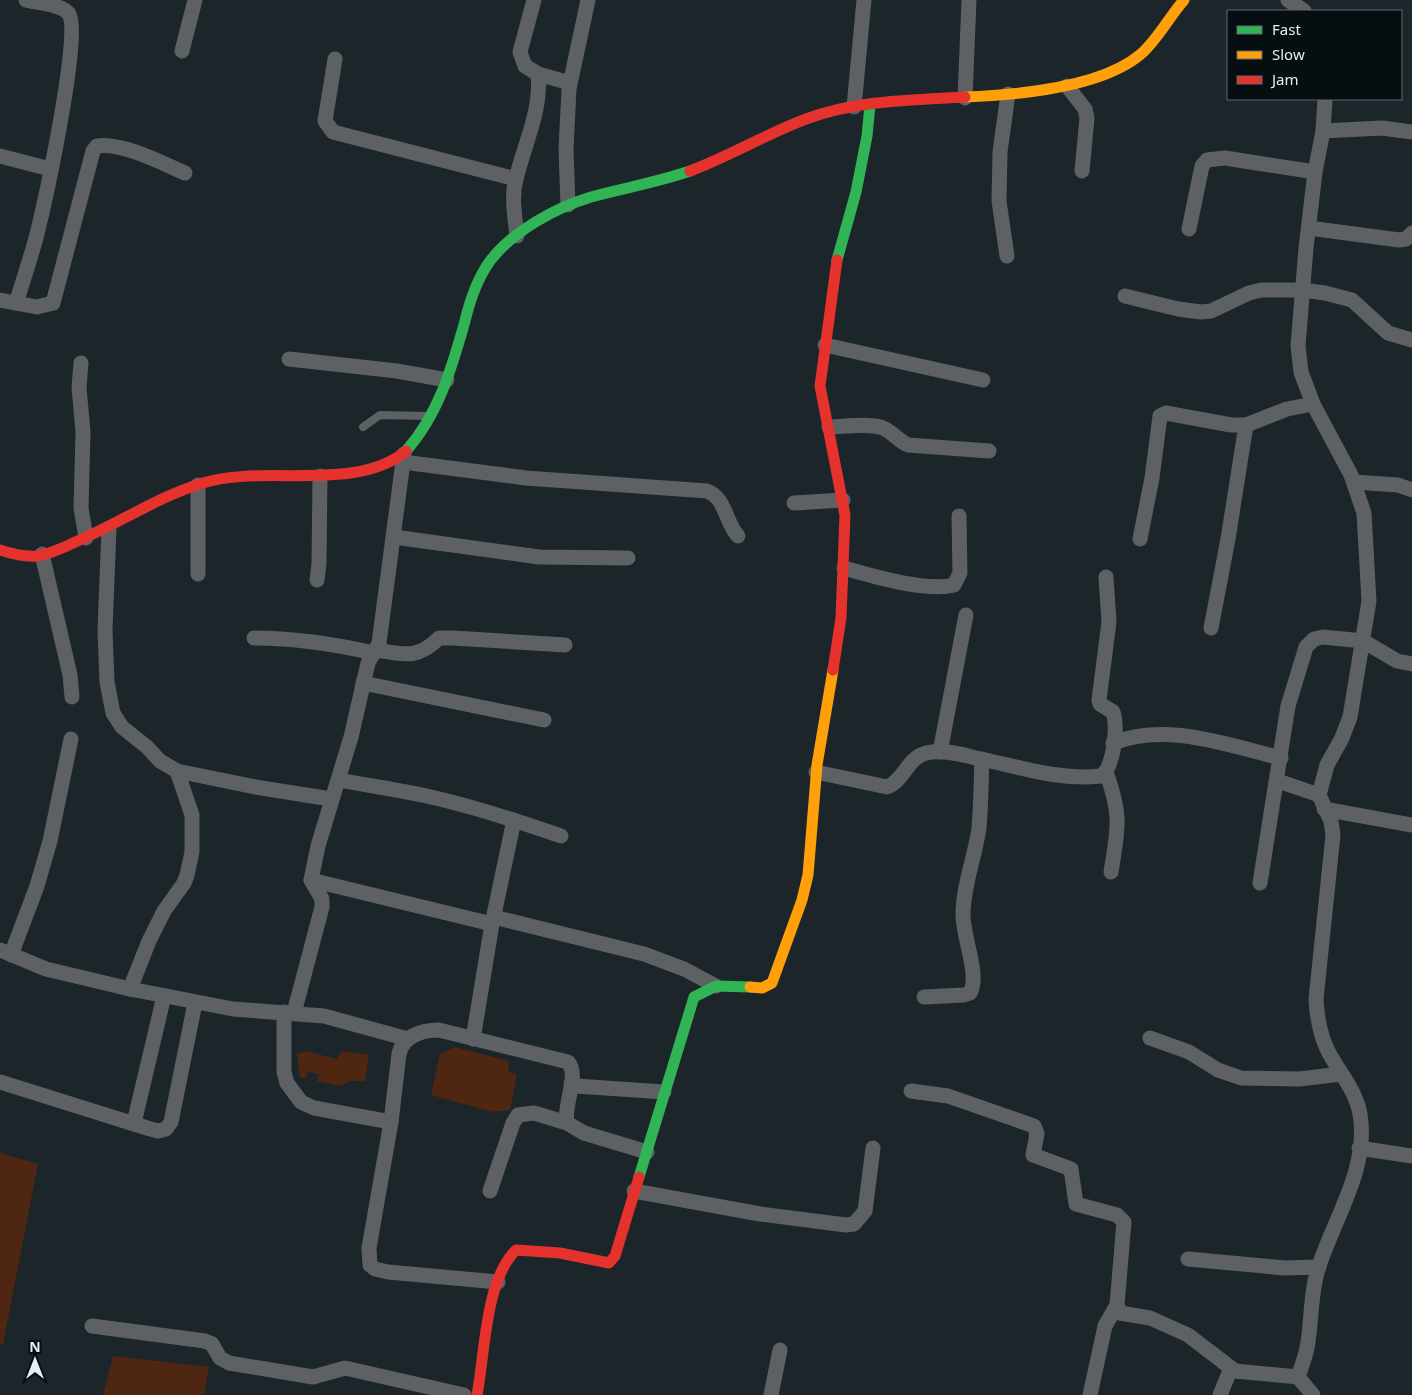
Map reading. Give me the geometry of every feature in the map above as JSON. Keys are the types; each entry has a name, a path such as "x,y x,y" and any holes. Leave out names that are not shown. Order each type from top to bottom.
{"street":[{"path":"16,303 36,238 63,102 72,39 71,20 68,13 63,9 26,0"},
{"path":"182,51 195,0"},
{"path":"534,0 520,52 525,66 538,74 570,83"},
{"path":"568,205 566,149 570,83 588,0"},
{"path":"854,107 864,0"},
{"path":"965,98 969,0"},
{"path":"391,1122 314,1108 301,1102 287,1083 284,1072 289,1013 322,907 322,899 311,880 331,799 351,737 368,663 375,652 382,629 403,458 430,416 447,380 457,351 466,311 485,267 517,236 568,205 600,194 644,185 675,176 728,155 807,117 870,105 1008,94 1067,86 1133,60 1154,40 1184,0"},
{"path":"1288,0 1303,10"},
{"path":"335,59 325,121 334,132 516,180"},
{"path":"517,236 513,196 534,120 539,85 538,74"},
{"path":"1067,86 1085,109 1087,118 1082,171"},
{"path":"1007,256 999,201 1000,152 1008,94"},
{"path":"1298,1377 1307,1348 1318,1267 1341,1216 1355,1171 1360,1115 1355,1097 1328,1051 1317,1020 1316,999 1333,835 1331,821 1321,802 1327,766 1342,738 1350,717 1369,601 1364,512 1354,482 1314,404 1301,372 1298,346 1302,290 1315,172 1323,131 1325,100"},
{"path":"311,880 352,892 493,920 644,954 684,969 716,986 762,988 772,983 802,900 808,875 816,772 841,618 845,515 820,386 836,257 856,192 867,136 870,105"},
{"path":"1323,131 1382,128 1412,132"},
{"path":"0,300 37,307 52,303 93,151 97,146 114,146 149,157 185,173"},
{"path":"0,156 50,169"},
{"path":"1189,229 1202,166 1207,160 1225,158 1315,172"},
{"path":"1309,228 1399,240 1406,239 1412,234"},
{"path":"1126,296 1178,309 1201,312 1212,311 1249,293 1261,290 1302,290 1352,300 1388,333 1412,340"},
{"path":"825,345 983,380"},
{"path":"289,359 397,371 447,380"},
{"path":"81,364 79,398 83,432 81,508 86,538"},
{"path":"1140,539 1152,478 1160,416 1166,413 1231,425 1246,425 1282,410 1314,404"},
{"path":"1211,628 1228,539 1246,425"},
{"path":"828,427 877,426 886,429 898,440 908,445 989,451"},
{"path":"0,550 35,556 42,554 109,528 130,515 198,485 244,476 320,476 362,472 403,458 526,478 707,491 720,499 731,529 738,536"},
{"path":"317,580 319,564 320,476"},
{"path":"1354,482 1398,485 1412,490"},
{"path":"198,485 198,574"},
{"path":"794,503 843,500"},
{"path":"844,568 886,579 925,585 954,585 960,573 959,516"},
{"path":"109,528 105,630 107,682 113,713 122,727 147,747 160,761 177,771 255,787 331,799"},
{"path":"394,537 539,557 628,558"},
{"path":"42,554 58,630 70,675 72,697"},
{"path":"816,772 887,787 895,784 916,757 926,753 940,752 1049,774 1093,777 1106,772 1111,765 1113,743 1113,712 1100,704 1099,700 1109,622 1106,577"},
{"path":"940,752 966,615"},
{"path":"1260,883 1278,781 1288,706 1306,647 1314,639 1323,637 1363,641 1397,661 1412,664"},
{"path":"254,638 286,638 325,642 375,652 415,655 428,650 439,638 566,645"},
{"path":"363,683 544,720"},
{"path":"1113,743 1140,734 1190,737 1281,758"},
{"path":"71,739 50,841 37,886 5,952 46,969 130,989 233,1009 324,1016 408,1039"},
{"path":"924,997 970,994 973,988 973,970 966,948 963,914 979,828 982,759"},
{"path":"130,989 149,941 164,911 184,883 192,852 192,815 177,771"},
{"path":"1106,772 1116,800 1118,814 1118,830 1111,872"},
{"path":"338,780 421,794 514,820 561,836"},
{"path":"1278,781 1321,802 1412,824"},
{"path":"472,1039 493,920 514,820"},
{"path":"477,1395 498,1282 506,1259 516,1250 547,1251 576,1255 601,1263 609,1262 615,1256 694,997 716,986"},
{"path":"134,1123 164,996"},
{"path":"0,1082 70,1105 158,1130 166,1129 171,1122 195,1003"},
{"path":"498,1282 388,1272 375,1269 370,1265 369,1248 391,1122 401,1045 408,1039 430,1030 568,1062 574,1073 566,1104 567,1123"},
{"path":"1150,1038 1189,1052 1218,1070 1241,1078 1299,1080 1341,1074"},
{"path":"571,1084 576,1086 664,1092"},
{"path":"911,1092 948,1096 1034,1126 1037,1134 1033,1155 1071,1169 1076,1204 1117,1215 1124,1222 1117,1305 1105,1326 1090,1395"},
{"path":"490,1191 513,1123 518,1115 534,1113 567,1123 584,1133 647,1152"},
{"path":"634,1191 760,1214 846,1225 854,1224 865,1212 873,1148"},
{"path":"1358,1148 1412,1156"},
{"path":"1188,1259 1285,1268 1318,1267"},
{"path":"1117,1305 1120,1313 1150,1318 1188,1335 1235,1371"},
{"path":"92,1326 205,1341 212,1344 220,1358 229,1363 313,1377 345,1368 464,1395"},
{"path":"771,1395 780,1350"},
{"path":"1220,1395 1229,1373 1235,1371 1298,1377 1313,1395"}],"lane":[{"path":"363,427 380,415 430,416"}],"shaded area":[{"path":"455,1047 509,1061 508,1071 517,1074 510,1110 493,1112 431,1095 440,1054"},
{"path":"306,1051 337,1059 341,1051 369,1055 365,1081 350,1081 341,1086 317,1081 319,1074 308,1072 306,1078 300,1077 297,1054"},
{"path":"0,1153 38,1164 3,1344 0,1344"},
{"path":"113,1356 209,1367 204,1395 103,1395"}],"traffic: fast":[{"path":"837,260 856,192 867,136 870,105"},
{"path":"406,451 436,406 449,373 474,290 485,268 499,250 523,230 563,207 591,197 690,171"},
{"path":"639,1177 694,997 716,986 750,987"}],"traffic: slow":[{"path":"965,97 1057,88 1104,75 1124,66 1141,54 1153,42 1184,0"},
{"path":"750,987 762,988 772,983 802,900 808,875 817,765 833,670"}],"traffic: jam":[{"path":"690,171 777,131 825,113 865,104 965,97"},
{"path":"833,670 841,618 845,515 820,386 837,260"},
{"path":"0,550 27,556 48,554 171,495 203,483 227,478 253,476 336,475 362,471 385,464 406,451"},
{"path":"477,1395 492,1298 506,1263 516,1250 560,1253 609,1263 615,1256 639,1177"}]}
